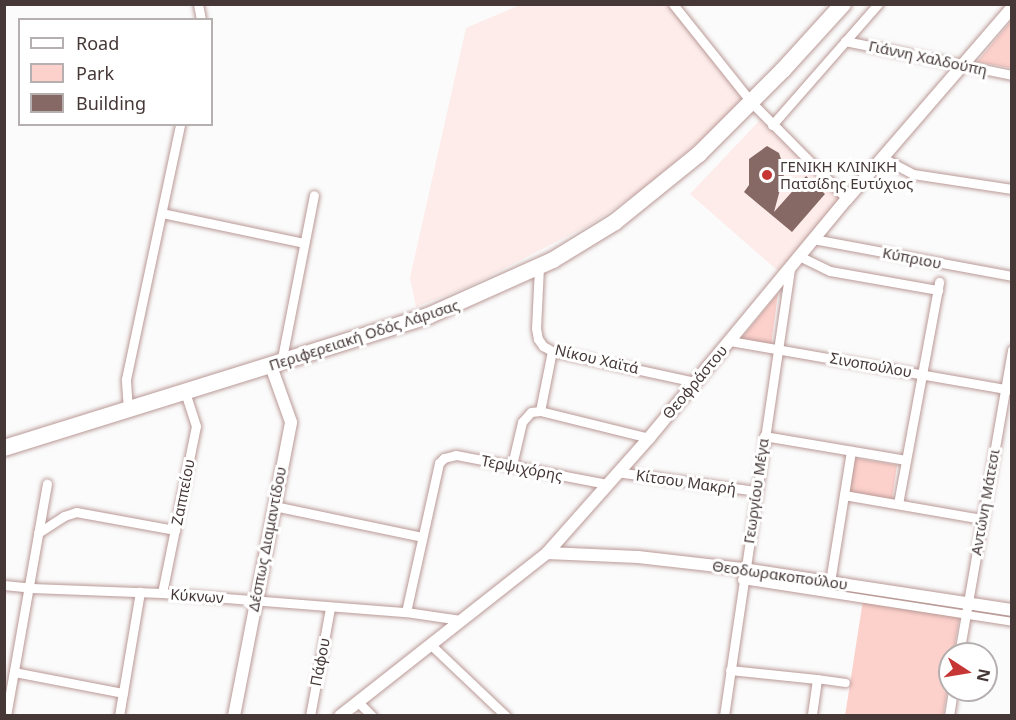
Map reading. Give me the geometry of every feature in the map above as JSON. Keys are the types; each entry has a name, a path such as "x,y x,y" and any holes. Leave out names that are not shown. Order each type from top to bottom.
{"highway":[{"name":"Περιφερειακή Οδός Λάρισας","path":"4,448 428,316 539,267 586,241 640,203 699,154 752,103 843,4"}],"street":[{"path":"673,4 752,103 847,199"},
{"path":"772,125 878,4"},
{"name":"Θεοφράστου","path":"340,716 547,552 616,472 649,438 813,239 1011,8"},
{"name":"Γιάννη Χαλδούπη","path":"846,41 1011,75"},
{"path":"128,410 126,379 180,126"},
{"path":"883,158 913,174 1011,189"},
{"path":"276,364 314,195"},
{"path":"162,213 304,243"},
{"name":"Κύπριου","path":"813,239 1011,276"},
{"path":"799,256 830,271 938,286 898,504"},
{"name":"Νίκου Χαϊτά","path":"539,267 536,328 538,339 552,351 695,381"},
{"name":"Γεωργίου Μέγα","path":"724,716 790,267"},
{"name":"Σινοπούλου","path":"730,340 1008,389"},
{"name":"Αντώνη Μάτεσι","path":"961,642 981,519 1008,389 1011,350"},
{"path":"540,411 552,351"},
{"name":"Δέσπως Διαμαντίδου","path":"234,716 291,422 276,364"},
{"name":"Ζαππείου","path":"162,593 196,426 185,392"},
{"path":"512,465 525,416 540,411 649,438"},
{"path":"764,436 906,460"},
{"path":"830,582 851,451"},
{"name":"Τερψιχόρης","path":"422,537 440,463 450,455 606,484"},
{"name":"Κίτσου Μακρή","path":"616,472 756,491"},
{"path":"6,716 47,484"},
{"path":"844,495 981,519"},
{"path":"274,506 422,537 406,612"},
{"path":"38,532 64,516 76,513 175,530"},
{"name":"Θεοδωρακοπούλου","path":"547,552 638,557 743,575 830,582 966,609 1011,610"},
{"path":"743,575 966,609 1011,621"},
{"name":"Κύκνων","path":"4,585 255,600 330,608 406,612 460,620"},
{"path":"119,716 140,592"},
{"name":"Πάφου","path":"310,716 330,608"},
{"path":"430,644 506,716"},
{"path":"730,670 846,683"},
{"path":"14,672 123,693"},
{"path":"812,716 817,679"},
{"path":"358,702 372,716"}],"shaded area":[{"path":"520,5 671,5 743,100 702,139 641,190 593,223 472,285 416,307 410,278 466,28"},
{"path":"760,120 841,198 778,271 690,194"}],"green space":[{"path":"1011,21 1011,68 977,62"},
{"path":"778,293 771,346 740,340"},
{"path":"854,458 897,465 892,500 848,493"},
{"path":"863,600 960,615 955,642 938,642 938,702 945,702 943,715 845,716"}],"building":[{"path":"767,146 779,153 785,171 774,212 806,176 825,194 792,232 744,192 749,185 749,159"}],"place":[{"name":"ΓΕΝΙΚΗ ΚΛΙΝΙΚΗ Πατσίδης Ευτύχιος","path":"767,175"}]}
